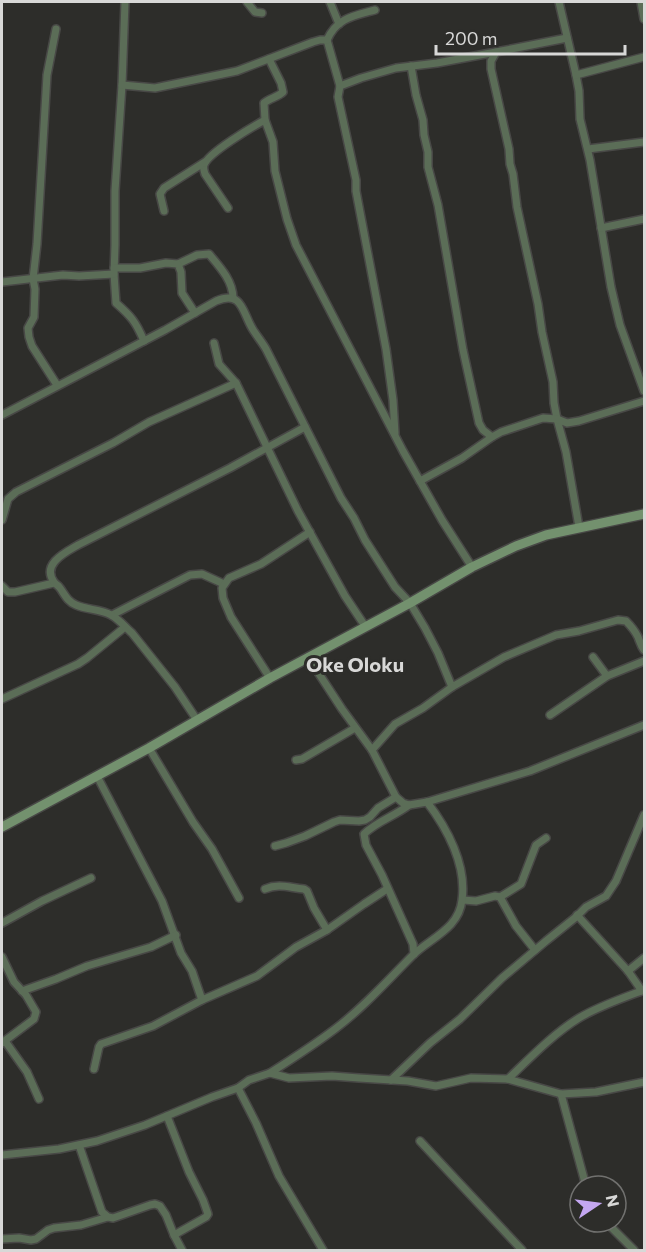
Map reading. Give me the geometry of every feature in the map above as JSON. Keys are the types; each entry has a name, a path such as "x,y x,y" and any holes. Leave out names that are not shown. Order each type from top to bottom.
{"street":[{"path":"125,2 115,191 114,271 116,303 123,307 134,320 144,341"},
{"path":"247,2 255,12 262,13"},
{"path":"330,2 339,24"},
{"path":"559,2 579,91 580,119 588,149 611,287 620,325 645,391"},
{"path":"641,2 645,19"},
{"path":"375,10 351,16 332,30 327,40 340,86 338,97 356,180 386,349 393,400 394,435"},
{"path":"56,29 47,75 33,279 35,309 28,328 29,337 41,362 57,386"},
{"path":"340,86 396,68 567,38"},
{"path":"122,85 155,88 237,71 313,42 327,40"},
{"path":"496,52 491,61 491,69 509,149 517,207 553,382 557,419 567,452 579,527"},
{"path":"576,75 645,57"},
{"path":"269,59 283,92 264,103 265,120 273,142 275,171 291,235 394,435 447,529 472,567"},
{"path":"411,66 428,147 428,167 438,205 469,382 479,423 483,430 492,437"},
{"path":"164,212 160,194 164,188 265,120"},
{"path":"588,149 645,142"},
{"path":"205,162 203,168 205,174 228,208"},
{"path":"601,228 645,219"},
{"path":"2,282 63,275 79,276 166,263 178,264 197,255 209,254 230,283 233,298"},
{"path":"178,264 181,272 182,293 195,313"},
{"path":"2,415 224,297 233,298 241,305 266,349 341,498 365,540 395,587 410,603 438,653 452,687"},
{"path":"214,343 219,364 236,383 298,511 345,596 365,626"},
{"path":"2,520 8,499 16,492 141,426 236,383"},
{"path":"420,481 462,458 501,432 543,418 557,419 567,423 579,421 645,401"},
{"path":"197,720 175,687 132,633 112,615 74,604 66,598 51,578 52,565 59,556 98,534 305,428"},
{"path":"3,824 149,748 270,678 472,567 516,546 546,535 645,513"},
{"path":"270,678 231,617 221,591 229,578 261,564 310,532"},
{"path":"112,615 190,575 202,574 224,584"},
{"path":"2,586 8,592 15,592 54,584"},
{"path":"372,750 395,724 423,708 452,687 504,657 556,635 618,620 626,621 637,634 645,650"},
{"path":"2,699 78,664 125,627"},
{"path":"308,657 372,750 396,797 410,805 530,771 645,725"},
{"path":"593,657 607,676"},
{"path":"550,715 607,676 645,661"},
{"path":"296,760 302,759 355,728"},
{"path":"149,748 212,849 238,898"},
{"path":"97,776 162,901 181,953 192,971 202,1000"},
{"path":"275,846 305,836 340,820 359,821 370,817 378,808 396,797"},
{"path":"2,1155 59,1149 97,1141 138,1128 270,1073 336,1028 414,954 436,939 458,915 462,900 461,872 437,815 427,802"},
{"path":"410,805 371,827 364,834 366,845 413,944 414,954"},
{"path":"391,1080 502,978 586,906 600,900 609,892 645,815"},
{"path":"462,900 476,901 495,896 500,897 521,884 536,845 546,838"},
{"path":"2,923 91,878"},
{"path":"265,889 284,885 304,889 327,930"},
{"path":"94,1069 101,1044 153,1026 202,1000 257,976 296,947 327,930 364,903 387,890"},
{"path":"500,897 516,926 535,950"},
{"path":"507,1079 580,1018 598,1008 643,990 577,915"},
{"path":"22,991 87,966 151,947 176,935"},
{"path":"2,957 14,982 36,1012 34,1019 3,1042 27,1072 39,1100"},
{"path":"628,971 645,958"},
{"path":"270,1073 290,1077 333,1076 391,1080 436,1086 471,1078 507,1079 561,1094 596,1092 645,1082"},
{"path":"238,1088 279,1176 323,1251"},
{"path":"561,1094 583,1174"},
{"path":"167,1116 208,1214 174,1235"},
{"path":"420,1141 522,1251"},
{"path":"79,1145 102,1212 108,1217"},
{"path":"2,1239 36,1239 54,1228 81,1225 108,1217 113,1218 155,1204 160,1206 166,1215 182,1251"},
{"path":"618,1234 634,1251"}],"district":[{"name":"Oke Oloku","path":"355,665"}]}
